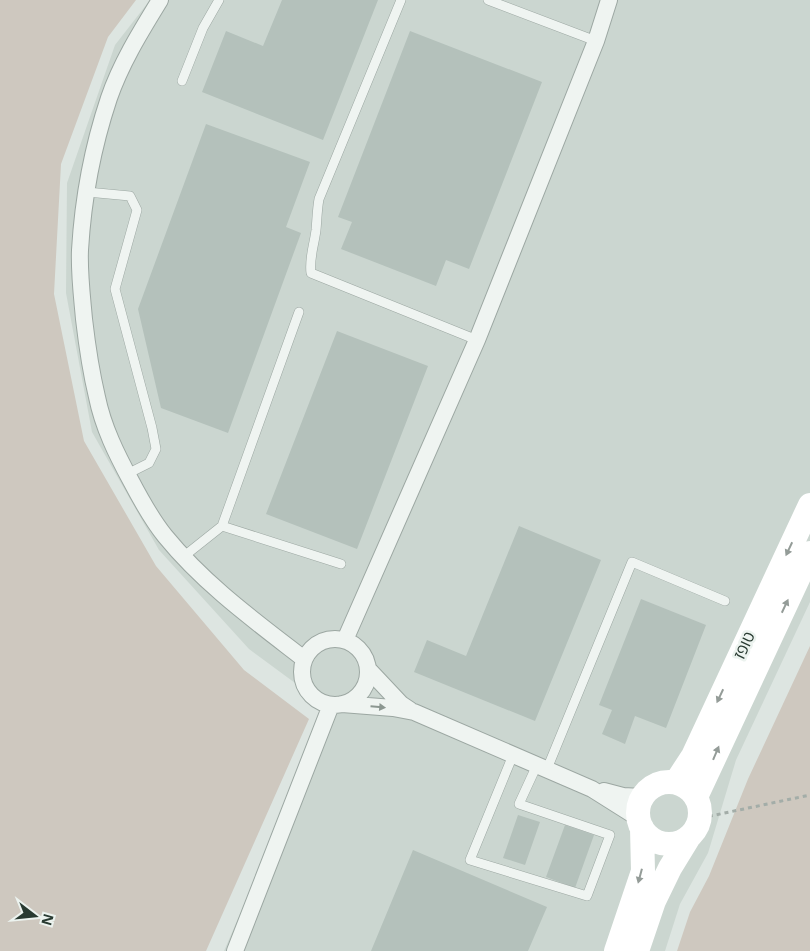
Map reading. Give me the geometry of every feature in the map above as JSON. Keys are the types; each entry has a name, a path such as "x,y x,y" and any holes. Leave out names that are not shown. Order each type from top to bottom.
{"street":[{"path":"160,0 134,44 110,96 97,137 87,192 80,251 81,292 97,399 116,452 164,535 198,573 236,607 304,659"},
{"path":"345,640 477,340 596,41 609,0"},
{"name":"טופז","path":"676,782 693,756 810,505"},
{"name":"טופז","path":"637,951 654,901 695,818 705,782 724,734 810,553"},
{"path":"336,705 352,701 360,694 366,685 369,670 366,658 361,650 354,644 335,638 316,644 304,659 303,679 313,696 321,702 336,705 393,708 414,712"},
{"path":"369,670 402,704 414,712 592,788 623,796 641,814 647,835 655,841 663,844 681,842 695,818 691,791 676,782 656,784 648,790 641,814 643,871 616,951"},
{"path":"235,951 336,705"}],"lane":[{"path":"182,81 203,28 219,0"},
{"path":"401,0 319,199 310,260 311,273 477,340"},
{"path":"488,0 596,41"},
{"path":"87,192 130,196 136,210 115,288 156,449 149,463 127,474"},
{"path":"183,557 222,526 299,312"},
{"path":"222,526 341,564"},
{"path":"513,754 470,860 587,896 610,835 520,804 542,767 632,562 726,601"}],"path":[{"path":"695,818 810,795"}],"shaded area":[{"path":"0,0 136,0 108,37 61,164 54,294 84,441 156,566 244,670 309,719 206,951 0,951"},
{"path":"150,0 810,0 810,602 736,760 708,853 680,904 665,951 224,951 329,708 249,649 159,550 92,432 66,293 67,183 115,45"},
{"path":"810,646 810,951 677,951 690,912 709,876 748,779"}],"building":[{"path":"282,0 378,0 323,140 202,92 226,31 263,46"},
{"path":"410,31 542,82 469,269 446,260 436,286 341,249 352,222 338,217"},
{"path":"206,124 310,162 286,227 301,233 228,433 161,408 138,309"},
{"path":"337,331 428,366 357,549 266,514"},
{"path":"519,526 601,560 535,721 414,672 427,640 466,656"},
{"path":"641,599 706,625 666,728 635,716 625,744 602,734 612,710 599,705"},
{"path":"518,815 540,822 525,865 503,858"},
{"path":"565,825 594,835 575,888 546,877"},
{"path":"413,850 547,907 528,951 371,951"}]}
